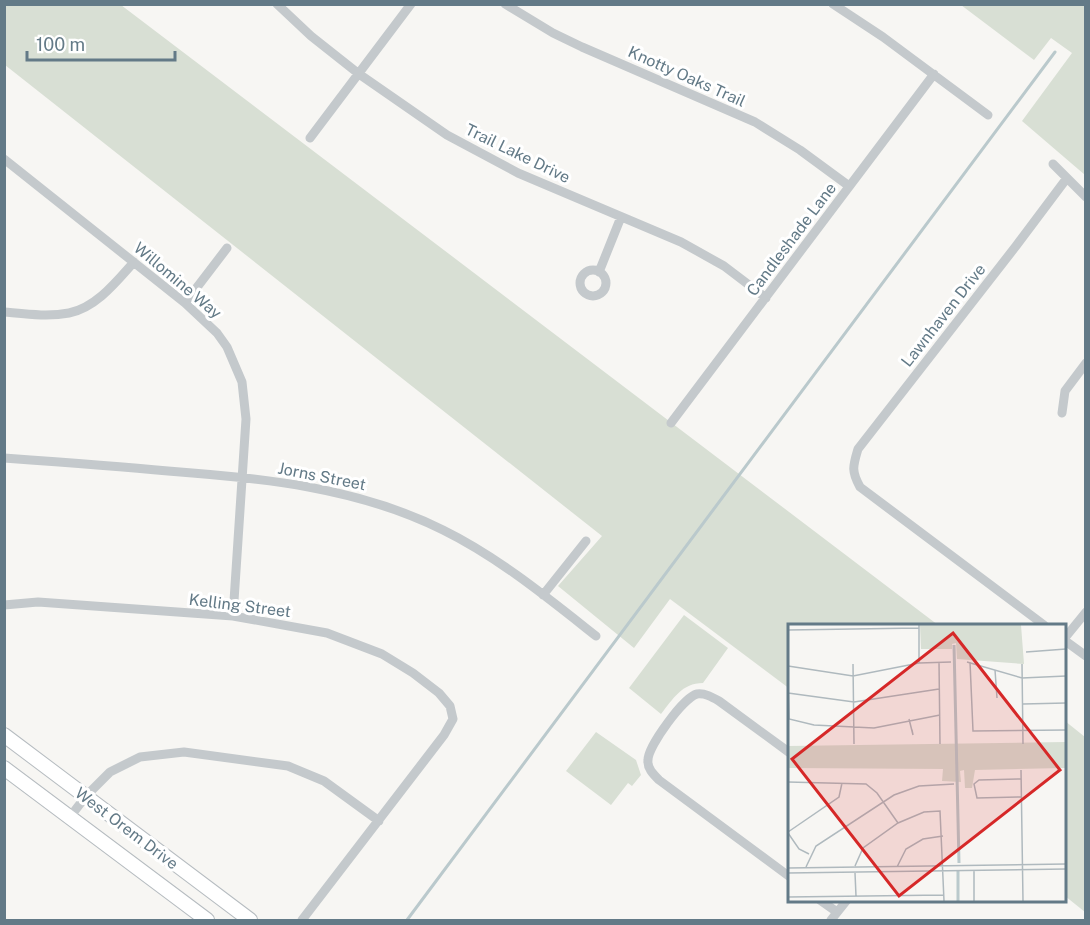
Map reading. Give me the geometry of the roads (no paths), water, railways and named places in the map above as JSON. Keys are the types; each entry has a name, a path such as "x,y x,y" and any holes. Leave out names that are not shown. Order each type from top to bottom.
{"main road":[{"name":"West Orem Drive","path":"4,735 250,921"},
{"path":"9,771 30,754"},
{"name":"West Orem Drive","path":"9,771 207,921"},
{"path":"142,872 158,851"}],"street":[{"name":"Trail Lake Drive","path":"277,4 311,36 359,74 447,135 518,173 681,242 724,266 766,298"},
{"path":"310,138 411,4"},
{"name":"Knotty Oaks Trail","path":"505,4 553,33 755,122 800,150 849,186"},
{"path":"833,4 850,8 988,115"},
{"name":"Candleshade Lane","path":"671,423 934,74"},
{"name":"Willomine Way","path":"4,159 185,303 217,333 230,354 242,382 246,419 233,616"},
{"path":"1053,164 1086,196"},
{"name":"Lawnhaven Drive","path":"1043,624 861,487 853,475 858,448 1067,177"},
{"path":"599,272 621,217"},
{"path":"185,303 227,248"},
{"path":"4,312 34,315 71,313 88,305 113,286 134,262"},
{"path":"1062,413 1065,392 1086,363"},
{"name":"Jorns Street","path":"4,458 243,477 329,490 380,504 443,529 490,557 596,636"},
{"path":"543,595 586,541"},
{"name":"Kelling Street","path":"4,605 38,602 233,616 327,633 382,654 413,673 439,693 450,706 453,719 444,735 379,821"},
{"path":"1066,639 1086,612"},
{"path":"1066,641 1086,656"},
{"path":"788,752 719,701 707,695 693,695 685,701 648,755 649,766 659,780 788,876"},
{"path":"70,817 86,796 110,772 140,757 184,752 288,766 324,781 379,821 302,921"},
{"path":"821,901 834,916 846,901"}],"waterway":[{"path":"407,920 1055,52"}]}
